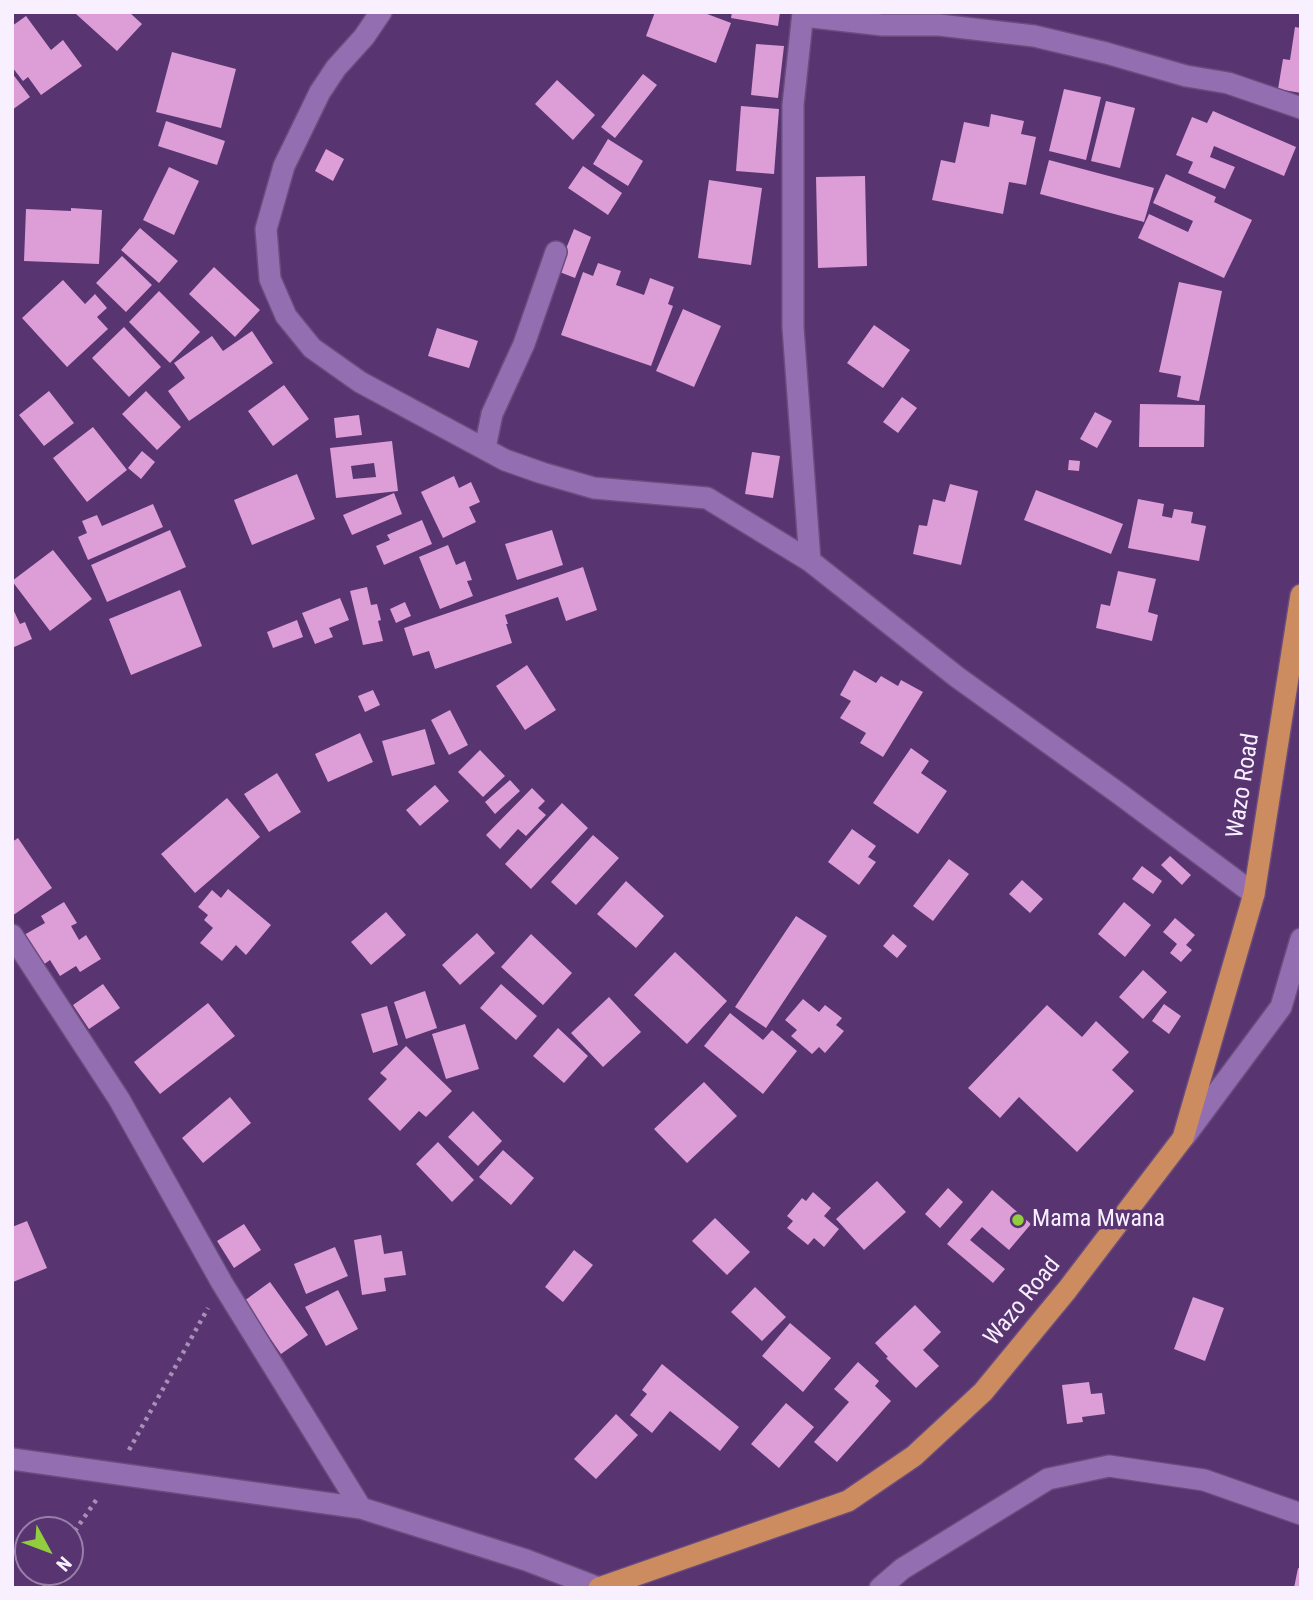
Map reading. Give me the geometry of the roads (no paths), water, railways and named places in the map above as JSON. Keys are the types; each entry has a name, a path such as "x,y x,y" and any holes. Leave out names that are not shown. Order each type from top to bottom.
{"main road":[{"name":"Wazo Road","path":"599,1588 848,1501 914,1456 983,1392 1067,1290 1184,1138 1254,894 1301,595"}],"street":[{"path":"381,12 320,92 284,166 266,229 270,279 286,316 312,348 360,382 505,460 594,488 707,498 810,561 957,677 1254,894"},
{"path":"810,561 793,327 793,104 803,14 882,25 939,25 1034,36 1186,76 1228,83 1301,108"},
{"path":"485,448 492,414 524,344 556,252"},
{"path":"12,935 119,1099 222,1283 362,1508"},
{"path":"1184,1138 1281,1007 1301,939"},
{"path":"12,1459 362,1508 526,1560 599,1588"},
{"path":"880,1588 902,1569 1048,1479 1109,1466 1204,1480 1301,1514"}],"place":[{"name":"Mama Mwana","path":"1018,1220"}]}
